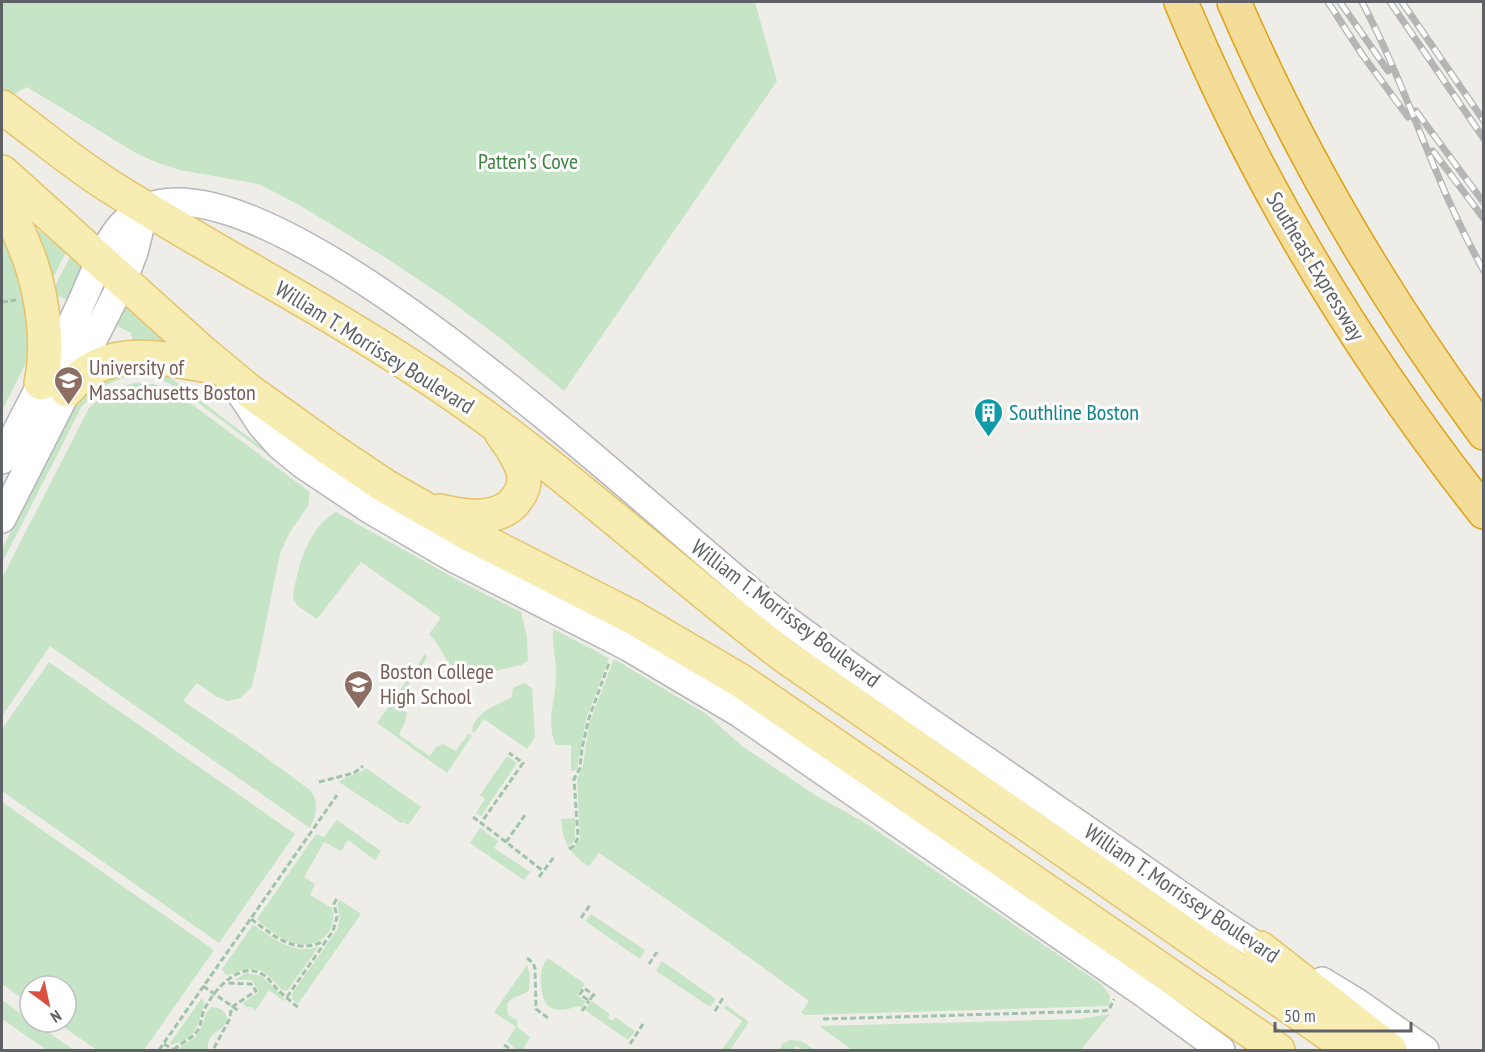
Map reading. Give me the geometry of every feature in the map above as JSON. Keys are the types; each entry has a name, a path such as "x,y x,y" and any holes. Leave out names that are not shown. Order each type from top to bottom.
{"highway":[{"name":"Southeast Expressway","path":"1180,2 1242,134 1315,269 1385,378 1484,512"},
{"name":"Southeast Expressway","path":"1234,2 1293,128 1339,214 1412,332 1484,433"}],"main road":[{"name":"William T. Morrissey Boulevard","path":"2,107 97,178 413,368 489,420 566,478 736,619 786,657 1352,1050"},
{"path":"2,172 221,368 312,436 412,502 486,544 659,632 732,675 1270,1047"},
{"path":"2,195 26,251 38,288 44,366 54,386 106,361 122,357 142,357 221,368"},
{"path":"412,502 455,514 485,516 504,510 515,501 522,489 522,469 508,442 489,420"},
{"path":"1260,948 1390,1050"}],"street":[{"name":"William T. Morrissey Boulevard","path":"145,208 168,203 191,203 217,206 240,214 298,241 390,299 452,342 487,370 774,610 1073,821 1260,948 1335,989 1425,1050"},
{"path":"2,519 54,386 78,311 112,271 118,229 134,214 145,208"},
{"path":"221,368 271,436 290,455 314,473 425,543 610,637 739,713 1146,994 1221,1050"},
{"path":"2,460 54,386"}],"path":[{"path":"569,849 575,845 578,837 574,779 580,768 588,718 612,655"},
{"path":"481,823 523,763 509,753"},
{"path":"319,782 354,773 363,766"},
{"path":"159,1050 337,795"},
{"path":"506,842 525,815"},
{"path":"473,818 543,871"},
{"path":"539,877 554,857"},
{"path":"287,997 335,927 337,912 334,904 338,898"},
{"path":"581,918 590,905"},
{"path":"251,919 294,946 314,945 327,938"},
{"path":"649,963 657,952"},
{"path":"527,958 535,968 536,1009 548,1018"},
{"path":"164,1044 174,1050 191,1038 198,1030 205,1007 225,983 237,973 251,970 268,978 299,1008"},
{"path":"214,1048 229,1020 232,1007 256,991 251,984 225,983"},
{"path":"203,986 239,1011"},
{"path":"582,1011 594,995 584,988 580,994 589,1001"},
{"path":"715,1011 723,998"},
{"path":"823,1019 1109,1010"},
{"path":"630,1044 643,1024"},
{"path":"504,1046 512,1050"}],"green space":[{"name":"Patten's Cove","path":"2,2 755,2 777,81 564,391 499,337 446,298 301,206 259,184 180,170 158,163 136,153 27,87 2,100"},
{"path":"2,217 16,241 31,353 2,411"},
{"path":"29,223 66,252 48,288"},
{"path":"71,255 81,264 82,269 68,301 52,292"},
{"path":"124,306 129,306 168,344 135,349 131,333 112,323"},
{"path":"132,374 104,386 82,406 2,563 2,549 80,395 101,375"},
{"path":"141,374 167,375 305,480 303,481 178,388 158,378"},
{"path":"133,383 154,384 174,391 310,492 308,506 290,532 280,553 252,686 241,698 227,701 197,683 183,701 310,790 315,799 316,809 310,828 50,646 2,716 2,578 89,408 104,394"},
{"path":"336,512 465,584 521,612 527,637 528,661 469,682 459,681 429,634 441,618 361,562 317,619 298,606 293,598 297,574 306,549 318,528"},
{"path":"553,629 609,658 586,719 577,769 571,771 571,745 556,745 551,728 556,685"},
{"path":"425,654 427,658 396,703 407,713 399,735 430,756 436,747 443,744 456,751 468,734 472,736 447,773 377,723"},
{"path":"614,659 706,714 742,746 815,795 867,824 1101,984 1110,995 1109,1006 806,1015 801,1013 809,1001 626,871 599,853 589,866 583,863 570,850 580,840 577,779 583,766 589,724"},
{"path":"49,662 295,834 219,943 2,791 2,729"},
{"path":"524,683 532,688 535,737 527,749 484,719 474,733 472,731 474,724 482,714 512,697 513,688"},
{"path":"507,756 517,763 481,816 476,813 485,799 480,795"},
{"path":"366,768 421,807 408,825 401,823 339,782"},
{"path":"2,802 214,950 144,1050 97,1050 74,1034 78,1034 78,974 18,974 18,995 2,984"},
{"path":"575,818 575,840 568,847 561,819"},
{"path":"337,820 381,851 375,860 348,840 341,851 324,842 304,877 315,884 310,895 332,908 332,925 324,938 317,942 301,945 292,943 264,926 257,919 316,834 324,837"},
{"path":"480,828 498,841 494,848 530,872 524,880 470,843"},
{"path":"340,900 361,914 298,1004 292,999 292,994 337,930 340,918 337,904"},
{"path":"591,914 645,950 640,959 585,921"},
{"path":"253,925 293,948 310,949 319,946 287,991 282,990 270,977 259,970 246,969 229,975 225,974 222,969"},
{"path":"548,958 585,984 577,995 586,1002 581,1008 579,1006 558,1010 548,1006 541,986 541,974"},
{"path":"662,961 716,999 710,1007 656,971"},
{"path":"527,965 530,975 529,990 511,999 507,1005 508,1015 517,1020 517,1027 530,1037 523,1050 517,1050 507,1041 516,1027 494,1012"},
{"path":"246,973 261,976 283,996 284,1001 269,990 255,1011 252,1007 246,1007 243,1003 259,992 252,980 235,980"},
{"path":"202,998 204,1003 194,1032 185,1040 171,1045 170,1043"},
{"path":"2,1000 18,1011 18,1030 2,1019"},
{"path":"592,1001 610,1014 608,1018 613,1021 615,1017 635,1031 628,1040 585,1010"},
{"path":"726,1005 749,1022 730,1050 722,1050 742,1021 724,1008"},
{"path":"212,1007 223,1011 227,1019 223,1026 211,1036 208,1050 177,1050 197,1035 207,1012"},
{"path":"1110,1014 1081,1050 852,1050 819,1026 1080,1019"},
{"path":"24,1034 51,1034 74,1050 47,1050"},
{"path":"790,1040 801,1041 815,1050 804,1050 796,1046 793,1050 780,1050 782,1044"}],"railway":[{"path":"1328,2 1361,53 1408,117"},
{"path":"1340,2 1388,71"},
{"path":"1362,2 1394,69 1451,205 1484,271"},
{"path":"1390,2 1484,139"},
{"path":"1402,2 1484,121"},
{"path":"1416,111 1484,203"},
{"path":"1433,151 1484,219"}],"place":[{"name":"University of Massachusetts Boston","path":"68,406"},
{"name":"Southline Boston","path":"988,438"},
{"name":"Boston College High School","path":"359,710"}]}
